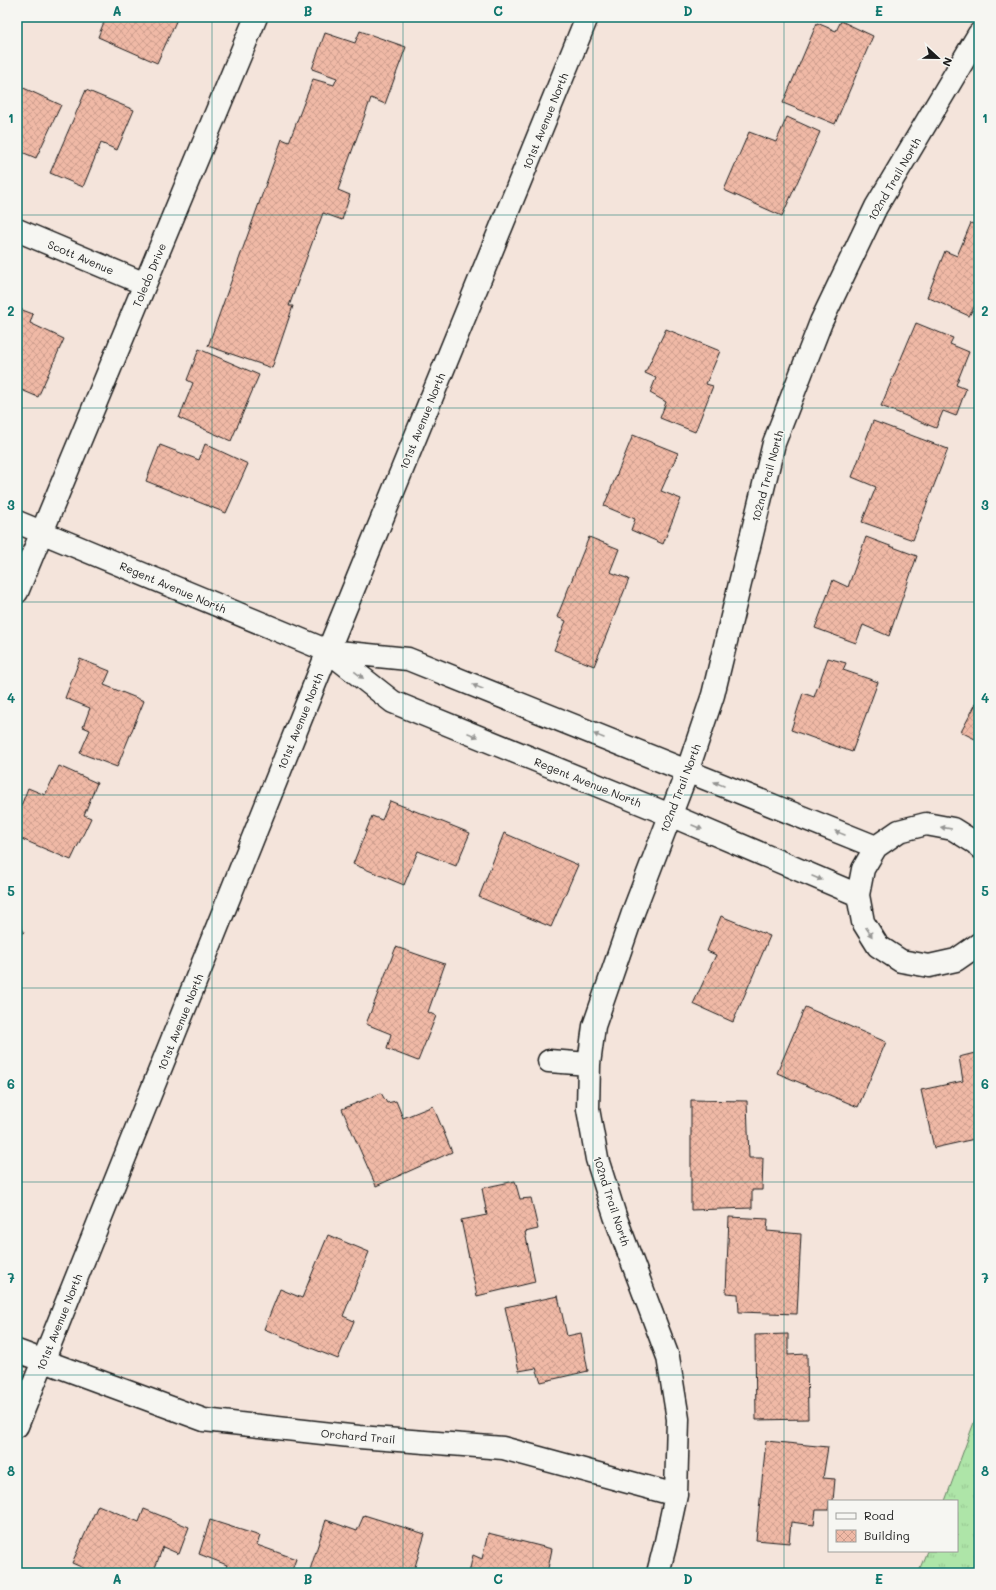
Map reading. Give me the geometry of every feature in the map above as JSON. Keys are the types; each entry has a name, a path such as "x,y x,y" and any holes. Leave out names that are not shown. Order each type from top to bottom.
{"street":[{"name":"Toledo Drive","path":"17,592 256,17"},
{"name":"101st Avenue North","path":"17,1426 328,651 587,17"},
{"name":"102nd Trail North","path":"658,1573 666,1546 676,1495 678,1419 668,1357 615,1216 597,1159 588,1109 589,1064 594,1026 634,910 687,772 713,695 774,443 821,322 876,207 979,34"},
{"name":"Scott Avenue","path":"17,230 145,284"},
{"name":"Regent Avenue North","path":"17,522 328,651 393,702 670,815 858,895"},
{"name":"Regent Avenue North","path":"328,651 408,659 876,847"},
{"path":"979,847 953,829 926,824 899,831 876,847 863,869 858,895 863,922 878,946 901,961 929,966 949,962 956,960 979,944"},
{"path":"549,1061 589,1064"},
{"name":"Orchard Trail","path":"17,1351 204,1420 359,1436 503,1448 676,1495"}],"green space":[{"path":"979,1409 979,1573 918,1573 927,1552 958,1552 958,1500 945,1500"}],"building":[{"path":"106,17 178,17 157,63 98,37"},
{"path":"841,21 873,36 835,124 783,103 817,23 836,31"},
{"path":"360,31 406,47 385,104 371,98 338,190 350,195 342,220 323,213 289,306 293,306 272,368 208,346 282,139 289,142 313,79 334,85 337,78 312,69 325,33 355,43"},
{"path":"17,85 61,105 36,158 17,150"},
{"path":"86,90 134,110 117,150 101,143 83,187 50,173"},
{"path":"787,117 820,132 782,216 724,190 749,132 776,142"},
{"path":"971,223 979,227 979,299 969,316 927,297 945,251 957,256"},
{"path":"17,308 33,314 30,323 64,339 38,397 17,388"},
{"path":"916,323 953,338 950,344 969,352 956,385 966,389 956,416 943,411 936,428 881,406"},
{"path":"666,329 720,351 706,384 713,386 695,432 660,418 666,402 650,393 656,378 645,373"},
{"path":"199,349 259,375 231,441 179,418 193,383 187,380"},
{"path":"873,421 948,449 913,540 862,522 876,487 852,477"},
{"path":"633,435 678,453 661,491 681,499 663,544 631,530 635,519 604,506"},
{"path":"205,444 248,464 226,513 146,481 160,445 199,460"},
{"path":"589,537 619,549 610,572 629,579 594,666 554,650 566,621 557,617"},
{"path":"866,537 917,556 889,636 863,625 856,643 815,628 833,580 848,587"},
{"path":"828,658 846,663 843,670 878,682 852,752 791,730 803,693 814,697"},
{"path":"80,659 110,671 104,685 144,701 117,767 80,753 90,730 83,727 90,708 65,698"},
{"path":"979,698 979,741 961,732"},
{"path":"59,766 97,783 84,815 91,818 71,860 17,837 17,816 28,788 45,795"},
{"path":"390,801 470,833 456,866 418,851 404,885 353,864 372,816 382,820"},
{"path":"504,833 578,865 551,927 479,897"},
{"path":"721,916 770,936 733,1022 693,1004 716,955 707,951"},
{"path":"17,920 24,932 17,936"},
{"path":"396,947 445,964 428,1012 436,1016 418,1061 387,1049 391,1034 366,1024"},
{"path":"805,1007 886,1042 858,1107 777,1073"},
{"path":"979,1052 979,1138 934,1148 921,1090 963,1081 959,1057"},
{"path":"381,1093 387,1103 396,1101 403,1118 433,1106 452,1152 376,1186 342,1109"},
{"path":"691,1100 747,1101 749,1158 763,1158 762,1190 752,1190 752,1208 691,1210"},
{"path":"515,1181 520,1199 531,1198 538,1229 525,1232 535,1282 477,1296 461,1220 487,1215 482,1188"},
{"path":"729,1217 768,1219 767,1231 801,1234 797,1314 739,1312 738,1294 726,1293"},
{"path":"328,1235 369,1252 343,1316 354,1321 338,1359 264,1329 280,1289 302,1298"},
{"path":"558,1296 567,1336 581,1333 588,1371 541,1382 536,1368 519,1371 505,1307"},
{"path":"788,1334 788,1355 807,1354 808,1419 756,1420 755,1335"},
{"path":"766,1441 828,1447 823,1478 835,1479 833,1500 828,1500 828,1510 816,1510 814,1525 791,1522 789,1543 756,1540"},
{"path":"98,1505 139,1522 144,1509 189,1527 179,1554 163,1547 153,1573 95,1573 72,1563"},
{"path":"364,1515 425,1534 413,1573 309,1573 326,1520 357,1531"},
{"path":"210,1520 260,1536 257,1545 296,1559 291,1573 224,1573 227,1565 199,1554"},
{"path":"488,1533 552,1549 547,1573 469,1573 473,1555 482,1559"}]}
